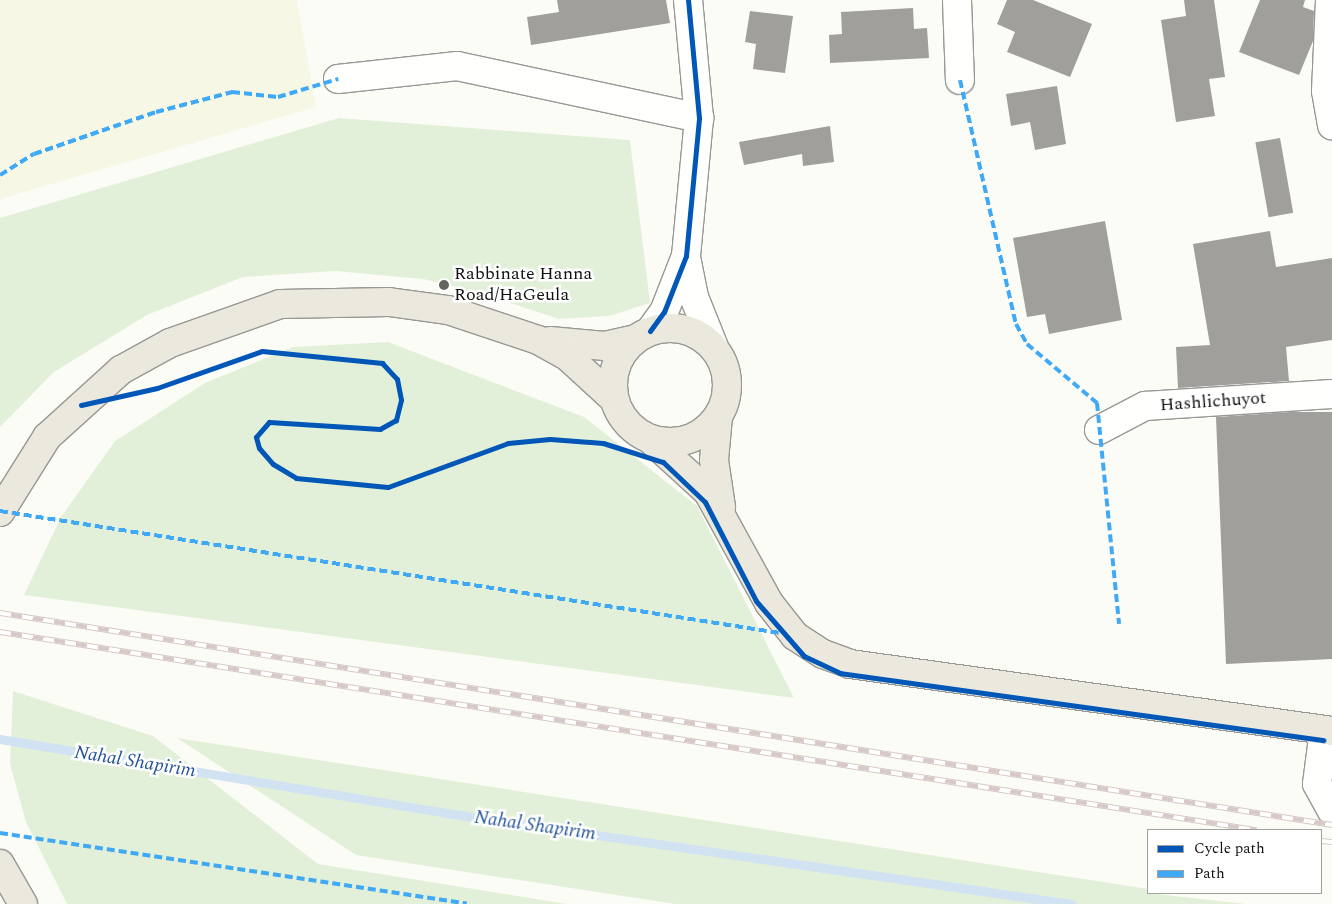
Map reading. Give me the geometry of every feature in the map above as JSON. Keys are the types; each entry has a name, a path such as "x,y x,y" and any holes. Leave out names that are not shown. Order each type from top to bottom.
{"main road":[{"path":"0,512 47,437 120,370 170,343 280,304 389,302 438,309 510,328 538,340 567,356 614,399 627,423 691,473 724,518 769,603 796,636 823,654 850,664 1328,730"},
{"path":"538,340 589,347 643,335 684,329 714,347 728,381 718,417 714,460 724,518"},
{"path":"614,399 616,366 643,335"},
{"path":"651,440 669,443 688,440 705,431 718,417"},
{"path":"0,864 23,904"}],"street":[{"path":"643,335 664,312 686,256 699,118 688,0"},
{"path":"957,0 960,80"},
{"path":"1330,0 1326,91 1332,125"},
{"path":"338,79 457,66 699,118"},
{"path":"686,256 694,297 714,347"},
{"name":"Hashlichuyot","path":"1099,430 1145,406 1332,394"},
{"path":"1328,730 1317,784 1332,811"}],"green space":[{"path":"0,0 297,0 316,107 0,199"},
{"path":"339,118 630,140 650,303 609,316 559,319 477,292 423,279 335,271 243,277 147,315 54,372 0,427 0,218"},
{"path":"388,342 584,417 697,506 794,698 24,595 61,517 115,441 205,383 293,347"},
{"path":"13,691 153,736 318,864 567,904 67,904 26,822 10,764"},
{"path":"177,738 1147,889 1147,894 1246,904 675,904 356,855"}],"building":[{"path":"557,0 666,0 670,23 531,45 527,17 559,12"},
{"path":"1007,0 1033,0 1092,24 1070,77 1007,52 1015,32 997,24"},
{"path":"1184,0 1214,0 1225,77 1209,79 1215,116 1176,122 1161,20 1186,16"},
{"path":"1260,0 1305,0 1303,7 1314,11 1313,41 1299,75 1239,52"},
{"path":"913,8 914,29 927,28 929,58 830,63 829,35 842,34 841,12"},
{"path":"750,11 793,16 785,73 753,69 756,44 745,42"},
{"path":"1057,86 1066,144 1035,150 1030,122 1011,126 1006,94"},
{"path":"830,126 834,162 803,166 802,154 744,165 739,142"},
{"path":"1280,138 1293,213 1269,217 1255,142"},
{"path":"1105,221 1122,320 1049,334 1045,314 1027,317 1013,238"},
{"path":"1270,231 1276,267 1332,258 1332,340 1286,347 1289,381 1178,388 1176,347 1210,345 1193,244"},
{"path":"1290,412 1332,412 1332,659 1226,664 1216,417"}],"waterway":[{"name":"Nahal Shapirim","path":"0,739 446,813 1071,904"}],"railway":[{"path":"0,613 1332,825"},
{"path":"0,632 1250,829"},
{"path":"1322,841 1332,842"}],"marked path":[{"path":"0,175 34,154 156,112 232,92 278,97 338,79"},
{"path":"960,80 1016,324 1027,344 1097,403 1119,624"},
{"path":"0,511 786,634"},
{"path":"0,833 467,904"}],"cycle path":[{"path":"650,331 664,312 686,256 699,118 688,0"},
{"path":"81,405 157,388 262,351 382,363 397,379 401,400 396,420 380,429 269,422 256,437 259,448 273,464 296,478 388,487 508,443 550,439 603,443 663,462 705,502 756,601 804,656 840,673 1323,740"}],"place":[{"name":"Rabbinate Hanna Road/HaGeula","path":"444,285"}]}
